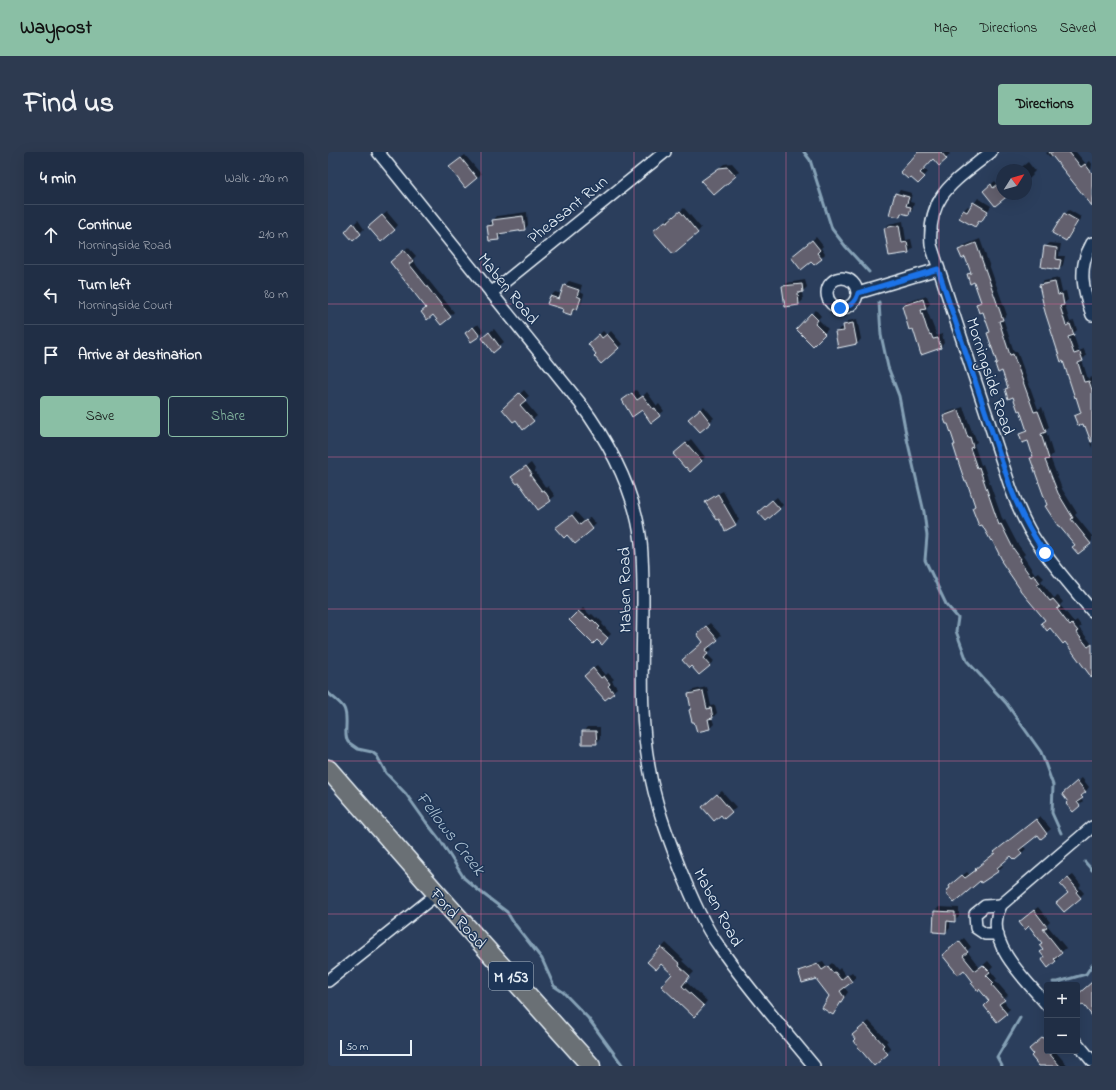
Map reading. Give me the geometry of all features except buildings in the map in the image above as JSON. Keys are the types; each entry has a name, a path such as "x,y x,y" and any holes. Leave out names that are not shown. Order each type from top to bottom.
{"main road":[{"name":"Ford Road","path":"328,768 437,894 591,1066"}],"street":[{"name":"Maben Road","path":"378,152 591,418 623,475 635,510 641,541 643,587 642,699 644,728 649,767 656,801 666,835 687,886 702,917 720,948 733,967 814,1066"},
{"name":"Pheasant Run","path":"491,293 665,152"},
{"name":"Morningside Road","path":"991,152 953,184 936,205 931,221 931,246 1011,489 1021,513 1033,536 1045,553 1092,611"},
{"path":"1092,243 1084,263 1082,276 1084,291 1092,315"},
{"path":"858,293 938,269"},
{"path":"1044,1002 1007,956 998,934 996,917 1001,905 1091,829"},
{"path":"328,981 437,894"},
{"path":"998,934 985,934 976,928 975,914 985,906 1001,905"},
{"path":"1080,1047 1092,1061"}],"waterway":[{"path":"804,152 810,160 832,229 869,272"},
{"path":"879,302 881,335 888,367 899,396 907,439 924,512 927,536 925,560 946,604 958,618 956,631 967,661 1006,703 1041,752 1053,785 1052,813 1061,833"},
{"name":"Fellows Creek","path":"328,693 341,704 345,710 346,736 348,742 358,749 372,752 377,756 386,773 406,794 440,840 464,878 507,912 542,959 554,986 563,992 588,1018 623,1066"},
{"path":"1085,862 1092,870"},
{"path":"1058,982 1086,974 1092,965"},
{"path":"1002,1066 997,1057 1020,1018"}],"route":[{"path":"840,308 850,306 854,302 858,293 938,269 1011,489 1033,536 1045,553"}]}
